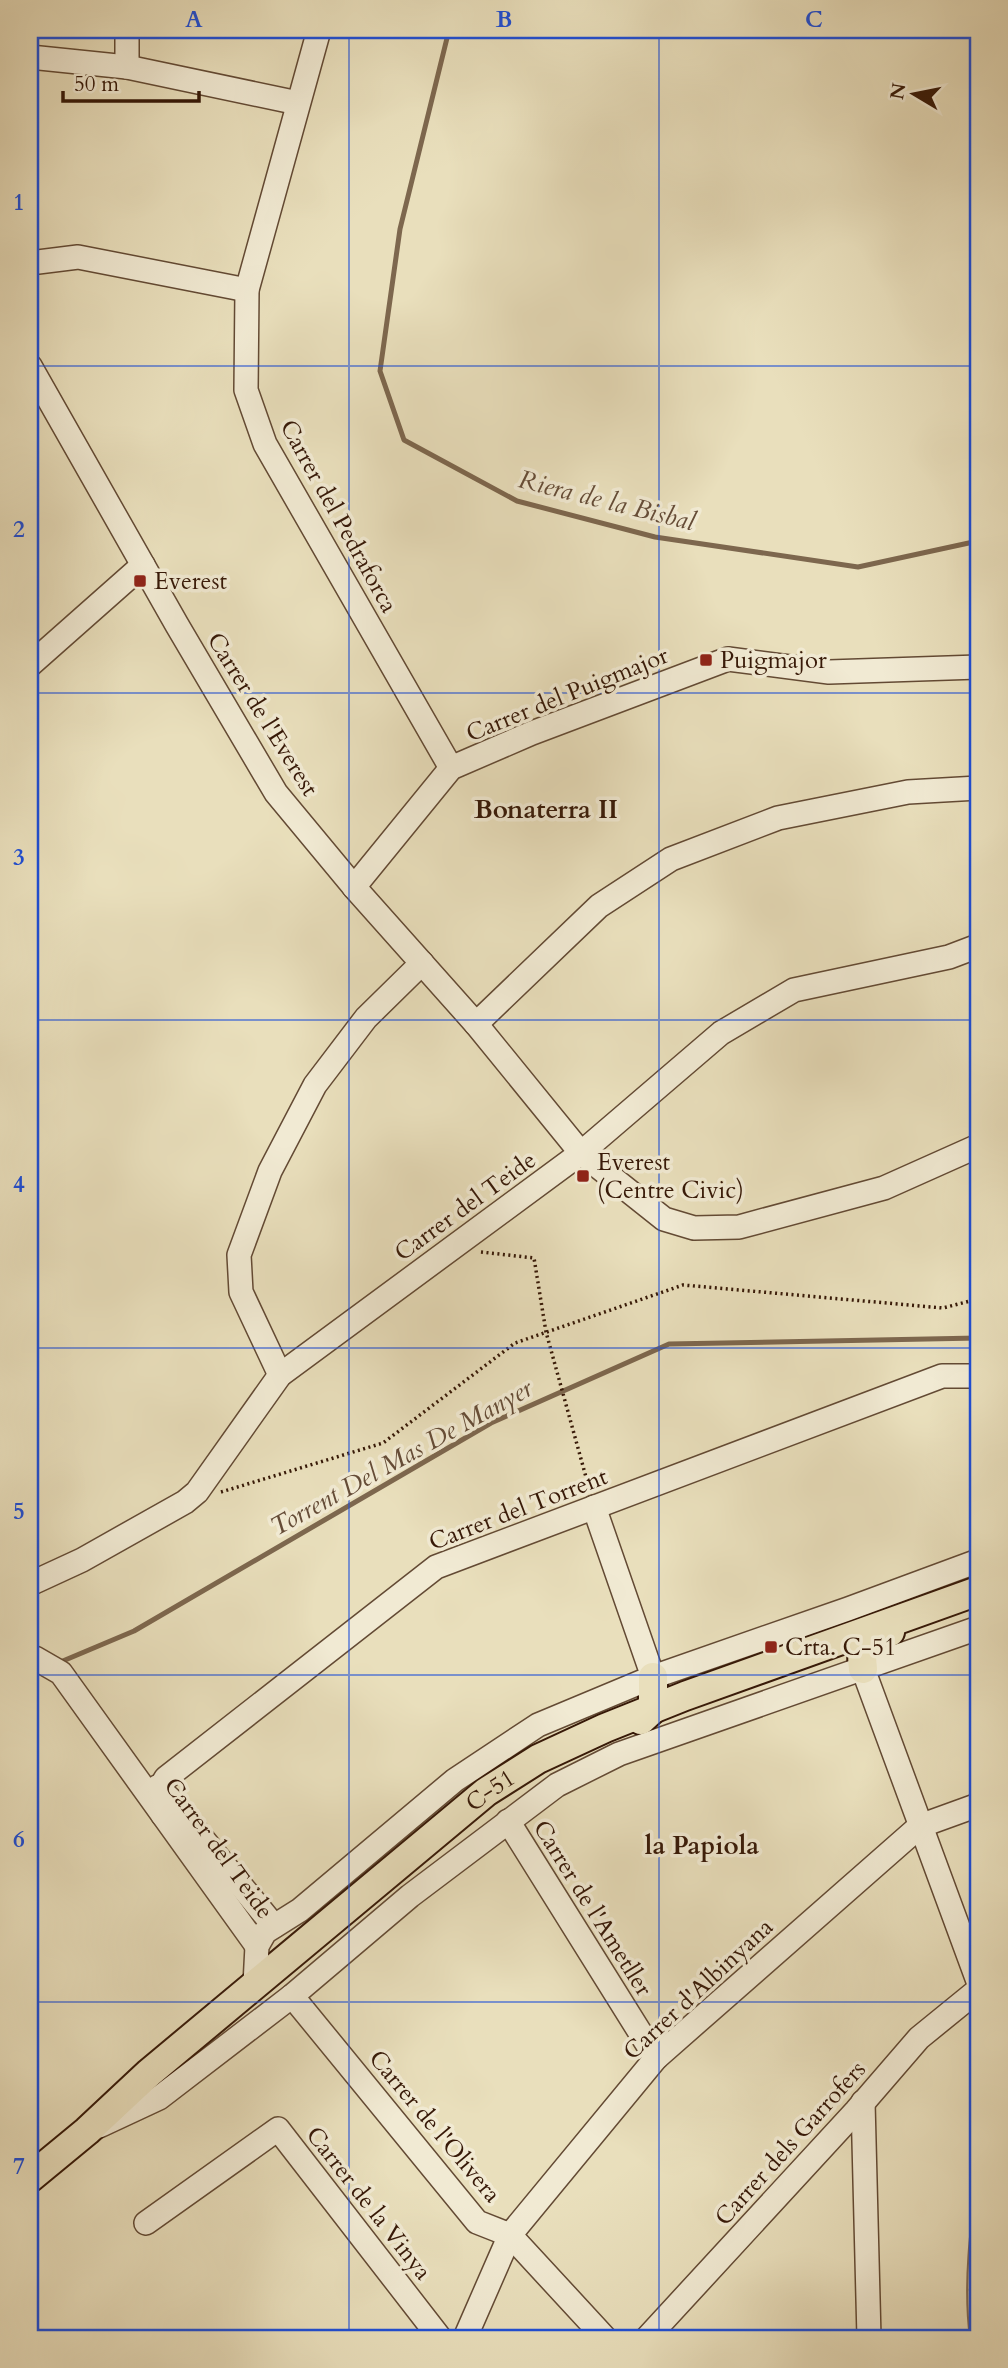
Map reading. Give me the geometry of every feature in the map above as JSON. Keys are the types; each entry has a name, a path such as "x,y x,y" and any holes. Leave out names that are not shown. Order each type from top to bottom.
{"main road":[{"name":"C-51","path":"87,2131 153,2088 370,1899 486,1792 538,1759 605,1727 733,1679 854,1654 978,1591"},
{"path":"854,1654 871,1638 978,1600"},
{"name":"C-51","path":"30,2178 286,1958 299,1957 370,1899 438,1852 496,1804 510,1807 538,1778 604,1744 978,1608"},
{"path":"510,1807 531,1773 646,1717 653,1709 653,1676"}],"street":[{"path":"127,30 127,67"},
{"name":"Carrer del Pedraforca","path":"319,30 247,290 246,390 265,444 451,768"},
{"path":"30,57 127,67 298,103"},
{"path":"30,263 78,257 247,290"},
{"name":"Carrer de l'Everest","path":"30,366 276,793 354,887 476,1024 581,1153 664,1219 694,1228 739,1227 884,1188 978,1146"},
{"path":"30,664 143,565"},
{"name":"Carrer del Puigmajor","path":"354,887 451,768 532,733 728,659 829,672 978,667"},
{"path":"476,1024 599,906 671,859 778,818 908,792 978,788"},
{"name":"Carrer del Teide","path":"30,1584 82,1560 186,1502 197,1492 280,1375 581,1153 721,1032 794,990 949,957 978,946"},
{"path":"280,1375 241,1292 239,1255 270,1171 315,1085 366,1018 422,963"},
{"name":"Carrer del Torrent","path":"163,1783 436,1567 942,1376 978,1376"},
{"path":"594,1507 653,1676"},
{"path":"255,1984 257,1946 265,1932 300,1910 455,1780 538,1725 653,1676 978,1561"},
{"path":"978,1628 854,1654 978,1981"},
{"name":"Carrer del Teide","path":"33,1659 61,1673 257,1946"},
{"name":"Carrer del Teide","path":"138,1780 163,1783 171,1800 274,1926"},
{"path":"163,1783 163,1815"},
{"name":"Carrer d'Albinyana","path":"465,2338 510,2235 656,2058 920,1825 978,1805"},
{"path":"87,2131 159,2098 292,1996 410,1896 471,1849 510,1807"},
{"name":"Carrer de l'Ametller","path":"510,1807 656,2058"},
{"path":"438,1852 471,1849"},
{"path":"300,1910 370,1899"},
{"path":"257,1946 286,1958"},
{"name":"Carrer dels Garrofers","path":"648,2338 919,2038 978,1990"},
{"name":"Carrer de l'Olivera","path":"292,1996 477,2222 510,2235 605,2338"},
{"path":"863,2102 869,2338"},
{"name":"Carrer de la Vinya","path":"146,2223 278,2129 440,2338"}],"path":[{"path":"452,1248 534,1258 546,1332 594,1507"},
{"path":"186,1502 383,1443 514,1343 683,1285 943,1308 978,1299"}],"green space":[{"path":"978,2175 978,2338 970,2338 967,2277"}],"waterway":[{"name":"Riera de la Bisbal","path":"449,30 400,229 380,371 404,440 517,501 655,537 858,567 978,541"},
{"name":"Torrent Del Mas De Manyer","path":"58,1663 134,1631 491,1423 669,1344 978,1338"},
{"name":"Torrent Del Mas De Manyer","path":"30,1675 43,1669"}],"place":[{"name":"Everest","path":"140,581"},
{"name":"Puigmajor","path":"706,660"},
{"name":"Everest (Centre Civic)","path":"583,1176"},
{"name":"Crta. C-51","path":"771,1647"}],"district":[{"name":"Bonaterra II","path":"546,809"},
{"name":"la Papiola","path":"702,1845"}]}
